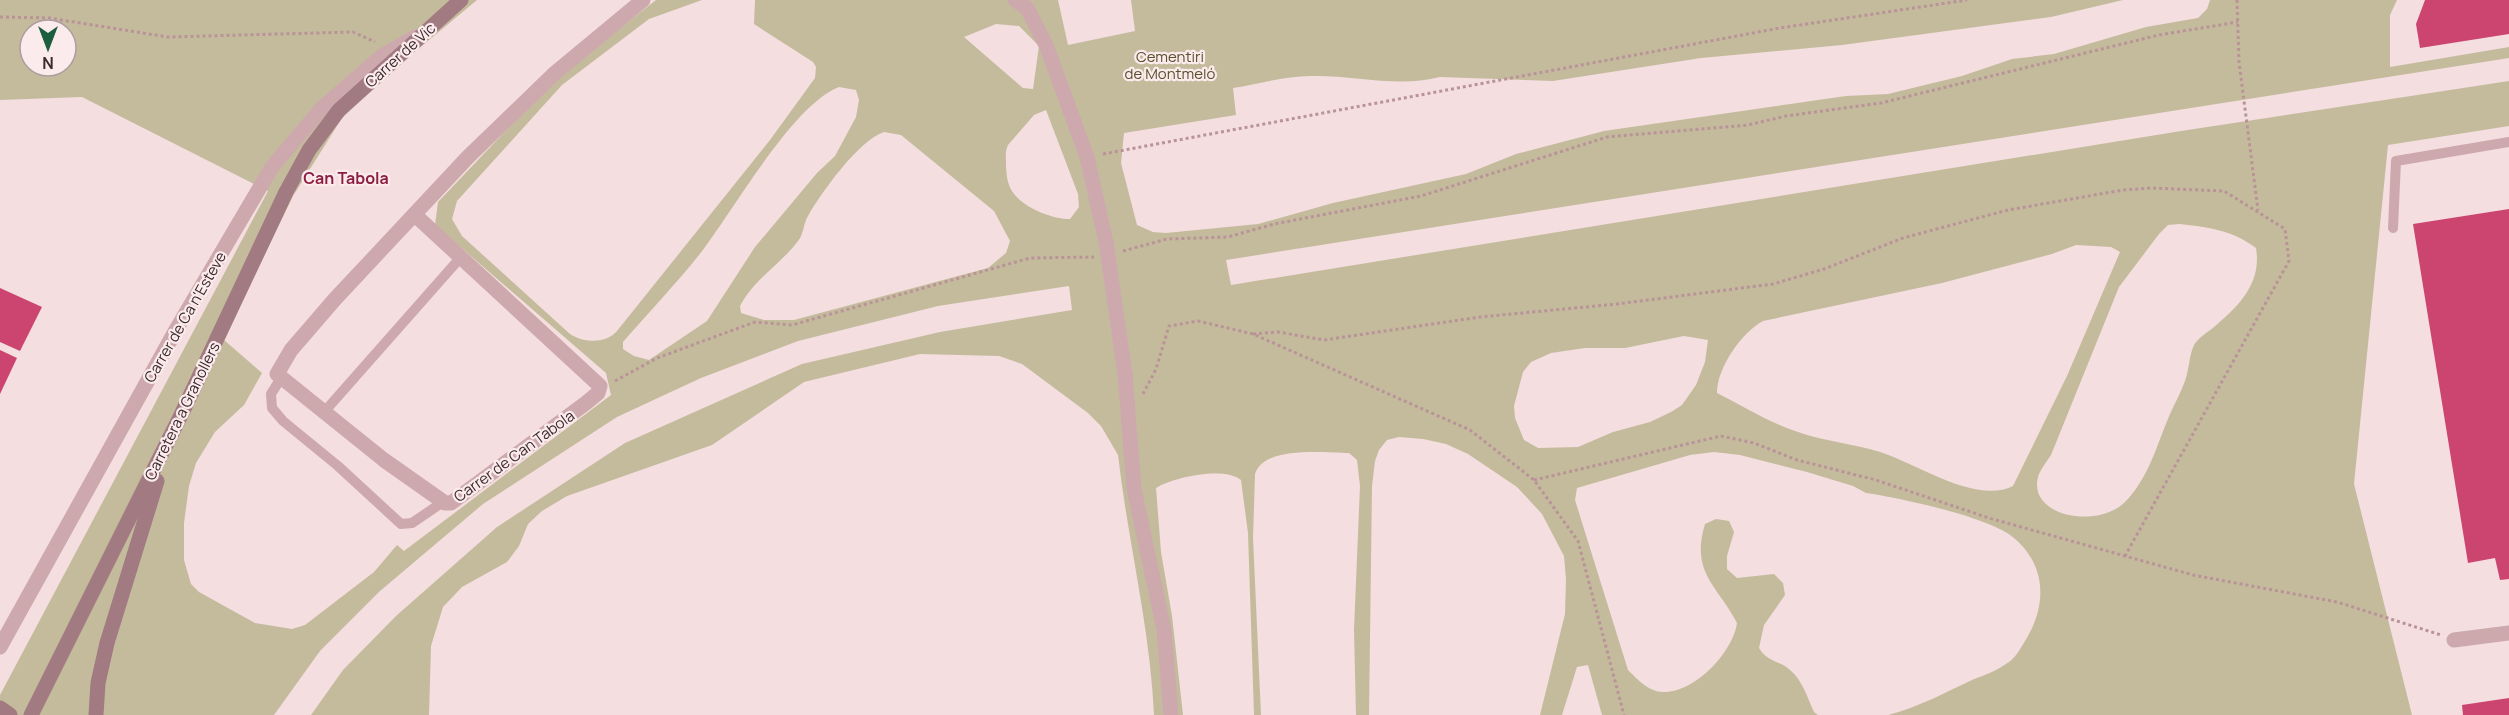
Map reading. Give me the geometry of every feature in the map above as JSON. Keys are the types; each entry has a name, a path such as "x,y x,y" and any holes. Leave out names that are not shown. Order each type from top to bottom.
{"street":[{"name":"Carrer de Vic","path":"339,110 461,0"},
{"path":"281,378 277,374 291,350 334,298 468,157 555,73 643,0"},
{"path":"1016,0 1027,8 1046,45 1087,157 1106,242 1131,416 1134,489 1164,630 1171,715"},
{"name":"Carrer de Ca n'Esteve","path":"0,647 177,328 272,167 321,109 388,53 425,31"},
{"name":"Carretera a Granollers","path":"32,712 181,415 286,192 309,150 339,110"},
{"path":"415,215 600,386"},
{"name":"Carrer de Can Tabola","path":"281,378 384,460 443,502 451,503 586,404 598,393 600,386"},
{"path":"96,715 98,683 107,643 142,523 181,415"},
{"path":"2454,640 2509,633"},
{"path":"0,708 10,715"}],"lane":[{"path":"2393,228 2396,161 2509,142"},
{"path":"325,411 461,257"},
{"path":"281,378 271,394 272,408 283,421 338,466 401,524 412,523 443,502"}],"path":[{"path":"1087,157 1780,28 1967,0"},
{"path":"2237,0 2239,62 2258,211"},
{"path":"0,17 49,18 168,37 353,32 373,41 388,53"},
{"path":"1122,251 1167,239 1228,237 1274,224 1421,196 1607,137 1748,125 1786,116 1881,103 2159,35 2238,22"},
{"path":"1253,334 1278,332 1324,340 1480,316 1617,304 1773,284 1824,269 1903,238 2008,210 2123,190 2152,188 2224,191 2284,229 2289,261 2125,556"},
{"path":"600,386 657,358 755,322 792,325 1030,258 1099,257"},
{"path":"1131,416 1156,369 1169,326 1198,321 1253,334 1470,430 1534,480 1578,541 1624,715"},
{"path":"1534,480 1721,436 1754,442 1797,460 1876,480 1989,518 2193,575 2337,602 2422,627 2454,640"}],"green space":[{"name":"Cementiri de Montmeló","path":"0,0 477,0 411,55 342,118 293,196 224,340 262,373 244,405 215,432 196,463 189,486 184,523 184,560 191,584 199,592 255,623 292,629 305,625 374,572 397,545 404,551 611,395 606,373 435,225 438,202 556,78 656,0 702,0 649,19 562,85 457,201 452,219 462,236 570,334 581,339 601,340 617,331 770,140 815,78 816,67 813,62 754,24 755,0 1058,0 1068,45 1135,31 1131,0 2123,0 2051,17 1842,45 1701,58 1553,81 1440,77 1392,81 1301,76 1233,88 1236,115 1124,133 1121,163 1137,225 1153,232 1166,233 1258,224 1333,203 1466,174 1516,154 1604,131 1846,96 1888,94 1962,76 2012,59 2054,54 2146,27 2198,18 2207,9 2210,0 2397,0 2390,15 2390,67 2509,47 2509,58 1226,260 1231,285 2181,131 2509,81 2509,126 2388,145 2354,484 2412,715 1888,715 1921,704 1991,672 2009,662 2016,655 2032,628 2040,600 2038,574 2033,561 2014,538 2002,530 1966,516 1866,493 1853,486 1807,472 1740,455 1714,452 1690,455 1577,488 1575,500 1628,670 1653,690 1675,691 1699,678 1720,658 1734,634 1737,623 1708,578 1701,555 1701,541 1705,524 1716,519 1729,521 1734,532 1727,556 1727,569 1737,578 1774,574 1783,583 1785,595 1764,625 1759,648 1766,656 1794,674 1814,712 1818,715 1602,715 1588,665 1577,667 1562,715 1540,715 1565,614 1564,556 1542,514 1517,487 1468,454 1446,444 1399,437 1387,440 1379,450 1375,461 1372,486 1369,715 1356,715 1354,630 1360,486 1357,460 1349,453 1312,452 1270,458 1255,474 1253,538 1261,715 1254,715 1248,533 1241,480 1233,476 1212,473 1174,480 1156,488 1161,552 1172,616 1183,715 1154,715 1148,649 1118,455 1101,426 1088,413 1022,364 999,356 920,354 804,382 712,445 567,496 542,511 528,524 519,546 507,562 462,587 443,607 431,646 429,715 311,715 343,670 396,616 497,527 625,443 802,364 940,332 1072,310 1069,286 938,306 798,341 701,378 617,417 483,504 380,591 320,651 274,715 0,715 0,695 268,191 82,97 0,100","holes":["996,24 1019,26 1039,46 1033,89 1023,88 964,37","839,87 856,90 859,100 856,117 835,156 817,173 755,247 707,321 649,360 634,356 623,349 623,342 699,255 783,137 821,98","1046,110 1078,194 1079,207 1070,219 1054,217 1030,207 1010,188 1006,170 1006,149 1034,115","884,132 901,135 994,211 1010,241 1006,253 988,268 794,320 764,320 741,313 740,306 752,288 798,241 806,219 822,194 852,156 874,137","2168,225 2210,228 2229,233 2256,248 2257,261 2252,283 2232,311 2194,345 2183,385 2152,460 2133,493 2113,511 2098,515 2082,517 2052,509 2042,500 2037,488 2039,474 2051,455 2119,287","2076,245 2111,247 2120,252 2067,376 2013,486 1998,490 1982,490 1964,486 1880,452 1813,437 1793,430 1770,421 1717,393 1721,373 1732,352 1739,342 1763,321 1942,283 2052,254","1684,336 1708,340 1705,362 1696,385 1682,405 1671,412 1650,422 1613,432 1578,447 1538,448 1524,440 1515,418 1514,406 1523,372 1531,362 1551,353 1585,348 1625,348"]}],"building":[{"path":"2425,0 2509,0 2509,34 2420,48 2416,24"},
{"path":"2509,209 2509,579 2500,580 2495,558 2468,563 2413,224"},
{"path":"0,288 42,307 20,351 0,342"},
{"path":"0,350 17,358 0,394"},
{"path":"2509,698 2509,715 2463,715 2462,705"}],"district":[{"name":"Can Tabola","path":"346,178"}]}
